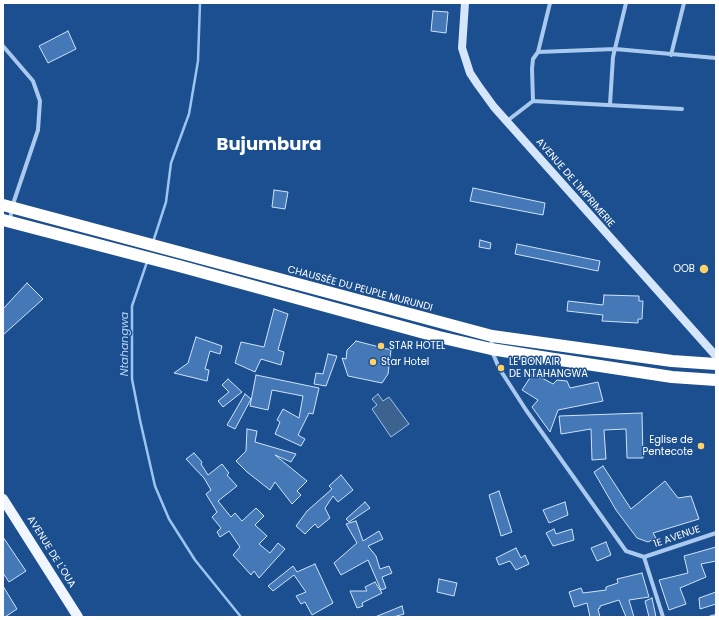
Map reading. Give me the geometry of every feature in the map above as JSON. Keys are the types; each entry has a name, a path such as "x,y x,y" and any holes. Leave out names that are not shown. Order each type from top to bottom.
{"highway":[{"name":"CHAUSSÉE DU PEUPLE MURUNDI","path":"8,206 492,336 672,361 716,364"},
{"path":"6,221 122,250 439,337 491,349 672,377 716,380"}],"main road":[{"name":"AVENUE DE L'OUA","path":"3,499 78,617"}],"street":[{"name":"AVENUE DE L'IMPRIMERIE","path":"465,3 462,48 465,60 474,79 507,121 716,356"},
{"path":"533,101 533,59 538,52 550,3"},
{"path":"610,104 615,49 626,3"},
{"path":"671,55 684,3"},
{"path":"3,46 33,82 40,101 38,130 8,206 6,221"},
{"path":"538,52 615,49 716,58"},
{"path":"507,121 533,101 682,109"},
{"path":"492,336 491,349 499,368 526,410 626,551 644,557 663,617"},
{"name":"1E AVENUE","path":"644,557 716,533"},
{"path":"711,617 716,616"}],"water":[{"path":"378,394 383,401 389,397 409,424 391,437 372,409 377,405 372,399"}],"building":[{"path":"433,11 448,12 446,33 431,31"},
{"path":"68,31 76,49 48,63 39,46"},
{"path":"473,188 545,203 543,215 470,201"},
{"path":"274,190 288,192 285,209 272,207"},
{"path":"480,240 491,243 490,249 479,247"},
{"path":"517,244 600,261 598,271 515,254"},
{"path":"27,283 43,299 3,335 3,309"},
{"path":"604,295 639,296 639,301 643,301 642,319 638,319 638,323 602,321 603,315 567,311 568,301 603,305"},
{"path":"274,309 288,314 278,350 284,352 281,365 261,359 255,372 235,363 241,342 264,347"},
{"path":"196,337 222,346 220,354 210,351 205,369 209,370 207,381 174,373 188,363"},
{"path":"356,341 391,350 388,374 382,383 348,376 342,358 346,359 347,350"},
{"path":"328,354 337,356 326,386 314,384 316,373 323,374"},
{"path":"533,373 553,384 557,380 567,381 570,388 598,382 603,401 558,410 550,432 532,407 538,400 522,390"},
{"path":"256,375 319,388 313,414 309,413 298,435 305,439 301,446 275,434 280,422 277,420 283,409 299,418 303,396 272,390 268,410 250,406"},
{"path":"228,379 242,392 223,407 218,401 229,392 222,385"},
{"path":"245,394 251,399 235,429 227,425"},
{"path":"642,413 643,458 627,458 626,429 604,430 606,459 592,460 591,429 561,434 559,416"},
{"path":"247,429 257,431 255,442 296,454 291,462 275,455 307,481 297,491 301,495 292,504 275,482 270,490 247,472 236,461 246,451"},
{"path":"194,453 202,462 201,464 208,475 222,464 229,473 227,475 237,486 218,501 231,517 235,513 242,521 256,508 264,516 255,525 267,536 259,544 270,553 278,543 285,549 259,578 254,571 251,575 233,555 240,547 229,531 220,537 217,532 221,528 212,517 217,512 206,494 211,490 204,478 186,459"},
{"path":"603,466 631,509 665,481 678,498 691,496 699,519 653,533 656,538 648,542 637,538 616,510 594,472"},
{"path":"341,475 353,490 338,502 333,496 325,508 330,518 318,528 315,524 305,534 296,526 307,511 332,489 329,486"},
{"path":"499,491 512,532 501,536 489,495"},
{"path":"365,502 370,508 349,522 346,519"},
{"path":"565,502 568,515 549,523 543,510"},
{"path":"356,521 363,541 379,531 383,539 368,546 376,556 380,569 389,566 392,573 382,577 386,588 381,590 368,560 341,575 334,563 357,543 346,524"},
{"path":"554,529 556,534 572,529 574,540 553,546 546,533"},
{"path":"3,537 26,571 9,582 3,573"},
{"path":"606,542 611,555 597,561 591,548"},
{"path":"716,547 716,561 701,564 706,577 680,588 686,604 669,610 659,580 688,573 684,556"},
{"path":"516,548 521,558 525,555 529,564 516,570 510,561 499,565 496,558"},
{"path":"315,564 333,603 312,615 305,602 301,604 296,596 306,592 294,575 273,591 268,586 293,566 297,572"},
{"path":"642,573 649,597 629,600 634,617 626,617 619,600 600,606 598,609 600,617 590,617 587,603 574,607 569,592 581,588 583,593 606,590 606,587 618,583 617,579"},
{"path":"439,579 457,583 454,596 437,592"},
{"path":"375,582 382,593 362,603 363,606 357,608 350,591 367,591 365,587"},
{"path":"3,586 17,609 5,617 3,617"},
{"path":"716,592 716,604 700,609 699,598"},
{"path":"652,598 656,617 649,617 645,601"},
{"path":"402,606 404,614 393,617 375,617"}],"waterway":[{"name":"Ntahangwa","path":"153,242 166,202 171,163 189,114 198,61 200,3"},
{"name":"Ntahangwa","path":"147,262 132,306 132,379 155,486 169,519 195,560 241,617"}],"place":[{"name":"OOB","path":"704,269"},
{"name":"STAR HOTEL","path":"381,346"},
{"name":"Star Hotel","path":"373,362"},
{"name":"LE BON AIR DE NTAHANGWA","path":"501,368"},
{"name":"Eglise de Pentecote","path":"701,446"}],"district":[{"name":"Bujumbura","path":"269,145"}]}
